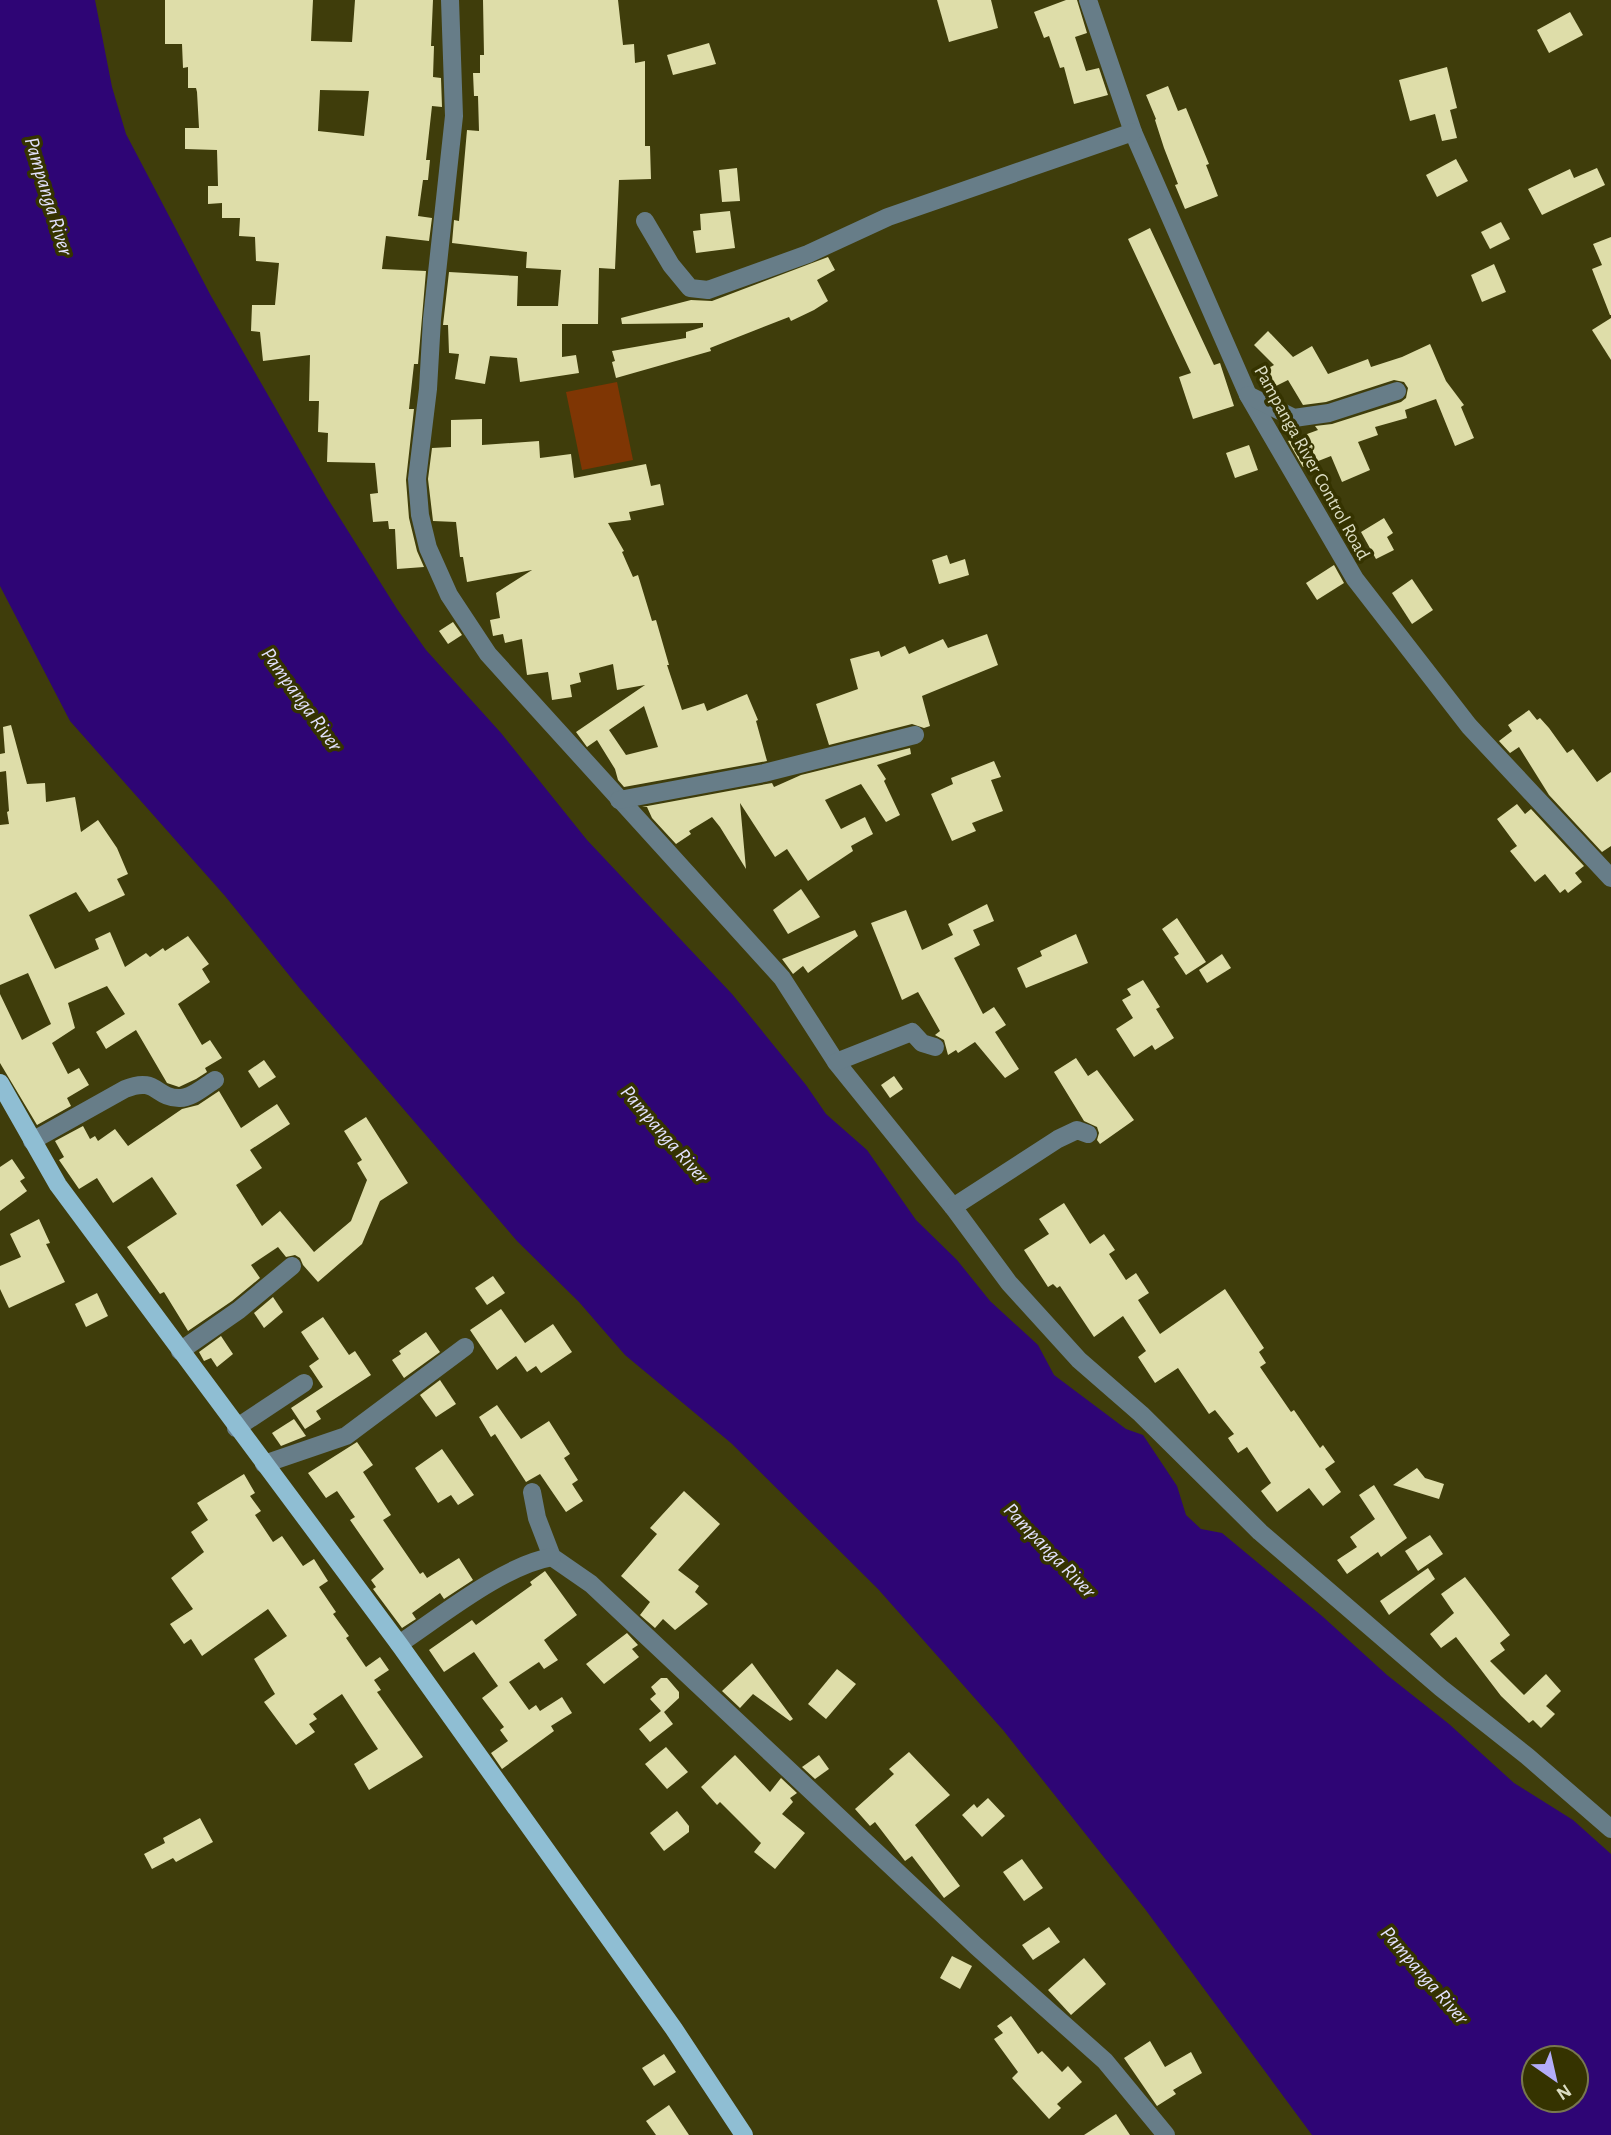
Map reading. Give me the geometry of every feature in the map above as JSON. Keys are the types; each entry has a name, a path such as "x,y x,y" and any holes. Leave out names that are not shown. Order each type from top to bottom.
{"main road":[{"path":"0,1083 58,1185 398,1644 674,2029 744,2135"}],"street":[{"path":"450,0 454,116 417,479 420,515 428,548 466,625 488,654 782,978 836,1062 953,1207 1009,1283 1079,1360 1141,1414 1260,1532 1441,1688 1527,1756 1611,1829"},
{"name":"Pampanga River Control Road","path":"1088,0 1133,132 1248,395 1355,579 1469,726 1611,878"},
{"path":"645,221 671,265 690,288 708,290 808,254 888,216 1133,132"},
{"path":"1248,395 1294,418 1329,413 1397,391"},
{"path":"619,800 764,773 915,736"},
{"path":"836,1062 912,1032 922,1043 935,1047"},
{"path":"32,1141 125,1088 139,1083 179,1098 188,1097 215,1080"},
{"path":"953,1207 1058,1139 1077,1130 1088,1134"},
{"path":"180,1351 239,1310 292,1266"},
{"path":"264,1464 346,1436 465,1347"},
{"path":"236,1428 304,1382"},
{"path":"532,1492 537,1518 552,1557 591,1584 976,1946 1105,2061 1166,2135"},
{"path":"398,1644 504,1575 535,1560 552,1557"}],"shaded area":[{"path":"617,382 633,460 582,470 566,392"}],"water":[{"name":"Pampanga River","path":"0,0 95,0 112,87 126,134 211,296 326,496 397,609 426,650 501,733 587,840 732,994 806,1085 826,1114 867,1150 916,1220 957,1260 990,1301 1038,1345 1054,1375 1126,1429 1143,1435 1177,1486 1186,1515 1201,1529 1222,1533 1322,1616 1387,1675 1449,1724 1514,1783 1573,1820 1611,1854 1611,2135 1312,2135 1145,1909 1003,1730 878,1589 731,1443 625,1355 579,1302 517,1241 301,990 225,896 70,721 0,586"}],"building":[{"path":"165,0 313,0 311,41 352,42 355,0 433,0 433,77 441,78 442,107 432,106 426,160 430,160 428,180 423,180 418,216 432,218 429,241 386,236 382,269 426,271 418,364 414,364 409,409 414,409 406,480 409,518 424,567 397,569 395,529 389,529 388,521 373,522 370,494 378,493 375,463 327,462 328,433 318,432 319,401 309,401 310,355 263,361 260,332 251,331 252,305 275,305 279,263 256,261 255,237 239,236 240,218 222,218 222,203 208,204 208,186 218,186 217,150 185,149 185,128 199,128 197,92 196,88 188,88 188,67 183,68 182,44 165,44","holes":["320,90 369,91 364,136 318,131"]},
{"path":"483,0 618,0 623,45 634,44 635,63 645,61 645,146 650,146 651,179 619,180 615,269 599,268 598,324 562,324 562,357 576,355 579,373 520,382 517,358 490,356 485,384 455,379 459,354 449,353 448,325 443,325 449,272 518,276 517,306 558,306 561,270 526,268 527,252 452,243 454,220 459,221 467,130 479,131 478,96 474,96 473,73 480,73 480,55 484,55"},
{"path":"937,0 991,0 998,28 949,42"},
{"path":"1066,0 1077,0 1087,33 1075,37 1086,71 1099,68 1108,95 1074,104 1064,67 1060,68 1049,36 1044,38 1034,12"},
{"path":"1570,12 1583,35 1549,53 1537,30"},
{"path":"709,43 716,64 673,75 667,55"},
{"path":"1447,67 1457,108 1450,110 1457,138 1442,141 1435,114 1410,121 1399,80"},
{"path":"1168,86 1178,111 1186,108 1209,164 1206,165 1218,196 1185,209 1146,95"},
{"path":"1456,159 1468,181 1437,197 1426,175"},
{"path":"737,168 740,201 722,202 719,170"},
{"path":"1597,168 1605,185 1542,215 1528,189 1570,169 1574,178"},
{"path":"730,211 735,248 696,253 693,231 701,230 700,214"},
{"path":"1501,222 1510,239 1490,249 1481,232"},
{"path":"1150,228 1214,365 1220,363 1234,406 1193,419 1179,377 1191,373 1128,239"},
{"path":"1611,237 1610,315 1592,269 1602,265 1593,244"},
{"path":"828,257 835,270 817,280 828,301 814,310 791,321 789,317 710,348 711,351 616,378 612,351 686,338 686,332 703,327 703,323 622,324 621,318 691,300 712,301"},
{"path":"1494,264 1506,292 1482,302 1471,275"},
{"path":"1611,318 1611,360 1592,330"},
{"path":"1268,331 1293,357 1312,346 1328,374 1368,359 1371,367 1430,344 1446,381 1464,405 1461,407 1474,438 1455,446 1436,399 1405,410 1407,418 1375,427 1378,435 1358,442 1370,470 1342,482 1331,456 1303,467 1288,441 1318,430 1315,426 1332,424 1401,402 1406,398 1408,388 1404,382 1394,380 1326,402 1303,405 1288,380 1270,389 1261,372 1274,365 1254,345"},
{"path":"482,419 482,445 539,441 540,458 571,454 574,478 646,464 651,486 660,484 664,505 629,512 631,520 608,523 624,551 622,552 633,577 638,575 652,621 656,620 682,710 704,703 707,711 747,694 758,720 756,721 767,761 624,787 597,740 587,747 576,732 645,685 617,690 613,664 579,673 581,682 570,685 572,697 552,700 548,672 527,675 522,639 505,643 503,634 493,636 490,620 500,618 496,593 532,570 467,582 463,557 460,557 456,522 433,521 428,479 432,448 451,447 451,420","holes":["644,706 658,747 626,755 609,730"]},
{"path":"1249,445 1258,470 1235,478 1226,453"},
{"path":"1384,518 1393,533 1387,537 1394,550 1376,559 1361,532"},
{"path":"947,555 950,564 965,559 969,575 939,584 932,560"},
{"path":"1334,565 1344,583 1317,600 1306,583"},
{"path":"1412,579 1433,610 1412,624 1392,593"},
{"path":"453,622 462,635 448,644 439,631"},
{"path":"987,634 998,665 922,696 930,726 924,728 912,724 829,745 816,704 858,689 850,659 879,651 881,657 905,646 909,654 943,639 948,648"},
{"path":"1529,710 1549,728 1567,753 1573,749 1597,782 1611,772 1611,846 1602,852 1549,795 1519,747 1510,753 1499,741 1512,731 1508,725"},
{"path":"11,725 27,784 45,783 46,802 75,797 81,832 98,820 117,848 128,874 117,879 125,895 89,912 76,892 29,915 55,969 99,949 95,939 110,932 125,967 146,953 150,957 163,948 165,951 188,936 209,964 202,969 210,982 178,1004 202,1045 210,1040 222,1058 205,1068 207,1072 179,1087 167,1083 136,1030 106,1049 96,1032 125,1014 107,986 68,1003 75,1028 52,1043 68,1074 79,1068 89,1085 67,1098 71,1106 37,1125 0,1063 0,994 22,1040 51,1024 28,973 0,985 0,825 9,824 9,811 6,771 0,772 0,754 5,753 3,727"},
{"path":"910,748 911,754 877,765 886,779 884,781 900,815 886,822 861,784 825,800 841,829 865,817 873,834 851,846 853,851 808,881 787,849 775,857 740,803 746,869 712,817 689,831 691,834 676,844 652,818 647,807 642,807 772,783 774,787 801,775"},
{"path":"994,761 1001,777 991,780 1003,811 972,823 976,831 952,841 931,794 953,784 951,778"},
{"path":"1517,804 1525,814 1531,809 1584,866 1575,873 1582,882 1568,893 1565,889 1560,893 1545,874 1535,882 1510,851 1517,846 1497,819"},
{"path":"801,889 820,917 788,934 773,910"},
{"path":"987,904 994,921 973,930 980,945 954,958 983,1014 994,1007 1006,1025 995,1032 1019,1069 1005,1078 975,1042 958,1053 956,1050 948,1055 944,1040 935,1035 940,1031 918,992 902,1000 871,923 906,910 922,950 953,935 948,924"},
{"path":"1177,918 1206,962 1186,975 1174,957 1179,954 1162,929"},
{"path":"855,930 858,936 808,973 803,966 793,974 782,959"},
{"path":"1076,934 1088,963 1026,988 1017,968 1042,956 1040,951"},
{"path":"1222,954 1231,968 1207,983 1199,970"},
{"path":"1143,980 1160,1007 1156,1009 1174,1038 1155,1050 1152,1045 1134,1057 1116,1029 1133,1018 1122,1000 1131,995 1127,989"},
{"path":"1076,1058 1088,1076 1097,1070 1134,1120 1100,1144 1097,1140 1097,1127 1084,1121 1054,1072"},
{"path":"264,1060 276,1077 259,1088 248,1071"},
{"path":"894,1076 903,1089 890,1098 881,1085"},
{"path":"219,1091 241,1128 277,1104 290,1124 250,1150 262,1168 236,1185 262,1226 280,1211 314,1252 351,1221 367,1180 357,1163 362,1160 344,1131 366,1117 408,1183 380,1201 362,1244 318,1282 300,1258 295,1255 286,1257 278,1247 251,1265 260,1278 188,1331 164,1292 160,1294 127,1247 177,1214 152,1177 113,1203 97,1178 79,1189 59,1160 64,1157 55,1141 83,1126 90,1139 95,1136 98,1141 115,1129 128,1146 182,1109 198,1105"},
{"path":"12,1159 25,1178 20,1181 27,1191 0,1211 0,1167"},
{"path":"1064,1203 1090,1244 1104,1234 1115,1250 1109,1254 1126,1280 1136,1273 1149,1293 1138,1300 1160,1334 1225,1289 1264,1348 1259,1352 1266,1363 1260,1367 1291,1412 1294,1410 1320,1448 1323,1445 1335,1462 1325,1469 1341,1492 1323,1506 1309,1488 1277,1512 1261,1491 1271,1483 1247,1447 1238,1453 1228,1438 1234,1434 1215,1410 1209,1414 1178,1368 1155,1383 1138,1357 1146,1351 1123,1316 1094,1337 1060,1286 1057,1288 1053,1284 1048,1287 1024,1250 1049,1234 1039,1219"},
{"path":"39,1219 50,1243 46,1244 65,1282 9,1308 0,1289 0,1266 21,1257 10,1234"},
{"path":"493,1276 505,1293 487,1305 475,1288"},
{"path":"97,1293 108,1316 86,1327 75,1304"},
{"path":"273,1297 283,1312 264,1328 254,1313"},
{"path":"501,1309 525,1343 553,1324 572,1352 541,1373 536,1366 527,1372 516,1356 497,1370 470,1330"},
{"path":"323,1317 349,1355 355,1351 371,1375 316,1411 321,1419 305,1429 291,1408 323,1387 309,1366 319,1359 301,1332"},
{"path":"426,1332 440,1352 404,1378 392,1360 401,1354 399,1351"},
{"path":"221,1336 233,1354 217,1367 211,1358 204,1361 199,1352"},
{"path":"440,1380 456,1404 436,1417 420,1395"},
{"path":"497,1405 521,1439 549,1421 570,1454 564,1458 578,1480 572,1484 583,1501 566,1512 540,1474 526,1482 495,1434 491,1437 479,1417"},
{"path":"294,1419 306,1436 281,1446 272,1433"},
{"path":"357,1442 373,1465 363,1472 391,1515 383,1520 420,1574 423,1572 427,1578 459,1558 473,1580 444,1599 440,1593 412,1613 416,1619 402,1628 373,1589 376,1587 371,1580 384,1569 350,1520 355,1517 337,1491 326,1498 308,1473"},
{"path":"442,1449 474,1495 458,1505 451,1495 438,1503 415,1468"},
{"path":"1417,1468 1425,1478 1444,1484 1439,1499 1393,1485"},
{"path":"244,1474 255,1493 250,1496 261,1511 255,1515 273,1542 282,1536 303,1566 314,1559 328,1581 319,1587 336,1612 333,1614 349,1636 346,1638 366,1667 380,1657 389,1670 374,1680 381,1690 377,1692 423,1757 369,1790 354,1764 378,1749 342,1694 313,1714 317,1719 309,1724 315,1732 296,1745 264,1702 275,1694 254,1659 287,1636 268,1609 202,1656 191,1639 184,1644 170,1624 193,1609 171,1578 204,1552 191,1532 208,1520 197,1503"},
{"path":"1374,1485 1407,1538 1381,1557 1378,1552 1347,1574 1337,1560 1357,1547 1350,1537 1375,1519 1359,1495"},
{"path":"684,1491 720,1524 678,1570 699,1586 695,1592 708,1604 675,1630 663,1619 655,1628 640,1615 650,1602 621,1576 657,1534 650,1528"},
{"path":"1430,1535 1443,1554 1418,1571 1405,1551"},
{"path":"1428,1568 1435,1579 1389,1615 1380,1601"},
{"path":"545,1571 577,1615 544,1640 558,1660 544,1669 539,1662 509,1682 529,1710 536,1705 540,1711 562,1697 572,1713 551,1726 554,1731 502,1769 491,1753 508,1741 500,1730 504,1727 482,1698 498,1686 474,1652 444,1672 429,1650 472,1620 476,1625 532,1585 530,1582"},
{"path":"1465,1577 1510,1635 1500,1643 1505,1650 1490,1661 1524,1695 1546,1674 1561,1691 1546,1706 1555,1714 1541,1728 1533,1720 1529,1723 1501,1696 1456,1637 1441,1648 1430,1634 1454,1613 1441,1594"},
{"path":"627,1633 638,1645 632,1649 639,1657 604,1684 586,1664"},
{"path":"752,1663 793,1719 790,1721 753,1694 740,1708 722,1691"},
{"path":"837,1669 856,1684 826,1719 808,1704"},
{"path":"661,1678 667,1678 679,1692 679,1698 664,1712 673,1724 650,1742 639,1729 661,1711 650,1699 656,1694 651,1687"},
{"path":"666,1747 688,1772 667,1789 645,1764"},
{"path":"909,1752 950,1795 915,1825 960,1886 944,1898 912,1856 905,1861 875,1822 870,1826 855,1809 894,1774 889,1769"},
{"path":"735,1755 770,1792 781,1778 797,1793 790,1798 793,1802 782,1814 805,1833 775,1869 754,1852 761,1843 720,1802 717,1805 701,1787"},
{"path":"819,1755 829,1769 815,1779 802,1767"},
{"path":"988,1798 1005,1816 982,1837 962,1815 974,1804 977,1808"},
{"path":"677,1811 689,1826 689,1832 664,1851 650,1833"},
{"path":"200,1818 213,1842 176,1862 173,1858 152,1869 144,1854 165,1843 163,1838"},
{"path":"1022,1859 1043,1888 1024,1901 1003,1872"},
{"path":"1049,1927 1060,1942 1033,1960 1022,1945"},
{"path":"952,1956 972,1966 960,1989 940,1978"},
{"path":"1084,1958 1106,1984 1071,2015 1048,1990"},
{"path":"1011,2016 1038,2054 1042,2051 1062,2072 1068,2066 1082,2082 1057,2104 1061,2108 1049,2119 1012,2078 1018,2072 994,2039 1003,2033 997,2026"},
{"path":"1150,2041 1165,2067 1191,2052 1202,2073 1173,2090 1176,2094 1157,2106 1124,2058"},
{"path":"664,2054 676,2072 654,2086 642,2068"},
{"path":"669,2105 689,2135 656,2135 646,2121"},
{"path":"1116,2114 1130,2135 1084,2135"}]}
